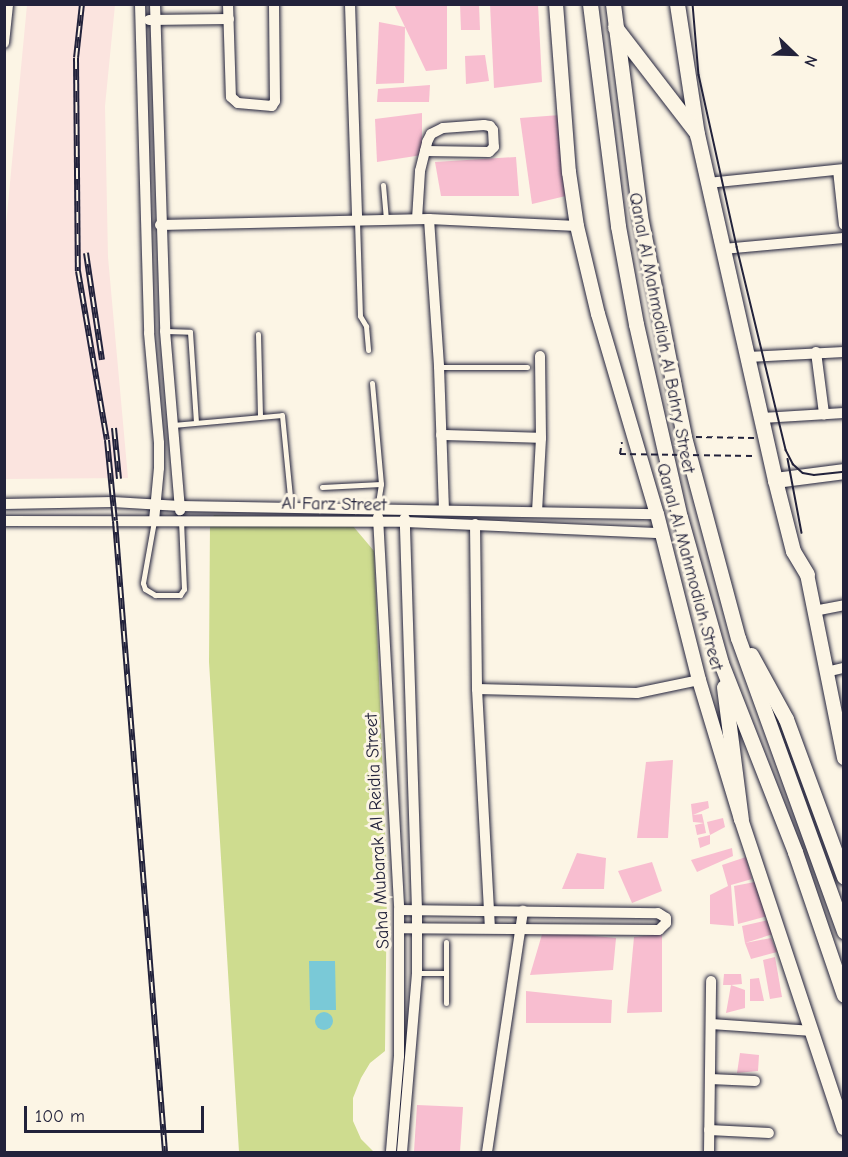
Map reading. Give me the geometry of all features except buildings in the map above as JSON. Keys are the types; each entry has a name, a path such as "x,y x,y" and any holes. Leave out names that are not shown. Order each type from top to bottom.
{"main road":[{"name":"Qanal Al Mahmodiah Al Bahry Street","path":"590,4 608,159 636,324 680,517 721,663"},
{"name":"Qanal Al Mahmodiah Al Bahry Street","path":"613,4 614,27 640,216 684,437 738,638"},
{"path":"677,4 697,134 775,480 793,551 807,574"},
{"path":"614,27 697,134"},
{"path":"775,480 843,471"},
{"path":"738,638 843,931"},
{"path":"738,638 765,677 786,719 843,877"},
{"path":"721,663 741,819"},
{"path":"721,663 795,852 843,995"}],"street":[{"path":"4,43 8,4"},
{"path":"140,4 148,333 159,443 157,503 154,521"},
{"path":"155,4 165,331 181,520"},
{"path":"228,4 231,97 238,103 272,106 276,101 274,4"},
{"path":"350,4 357,219"},
{"name":"Qanal Al Mahmodiah Street","path":"556,4 563,118 577,226 609,358 657,514 699,680 741,819 813,1031 838,1090 843,1128"},
{"path":"140,21 229,19"},
{"path":"425,151 489,152 494,147 493,130 487,124 439,129 429,138 425,151 420,171 439,367 444,510"},
{"path":"708,183 841,170 843,225"},
{"path":"160,225 423,219 577,226"},
{"path":"723,249 843,238"},
{"path":"816,352 824,414"},
{"path":"748,357 843,352"},
{"path":"540,356 542,512 548,526"},
{"path":"762,418 843,413"},
{"path":"441,435 541,438"},
{"path":"159,443 174,442"},
{"path":"159,468 175,468"},
{"name":"Al Farz Street","path":"4,504 157,503 180,506 291,506 657,514"},
{"name":"Saha Mubarak Al Reidia Street","path":"378,508 400,928 399,1056 391,1152"},
{"name":"Saha Mubarak Al Reidia Street","path":"402,1152 417,973 405,508"},
{"name":"Al Farz Street","path":"4,521 405,522 548,526 662,533"},
{"path":"475,524 477,689 489,928"},
{"path":"807,574 843,753"},
{"path":"814,611 843,605"},
{"path":"826,672 843,668"},
{"path":"477,689 637,693 699,680"},
{"path":"399,910 658,913 666,918 666,923 659,930 400,928"},
{"path":"487,1152 523,911"},
{"path":"709,1152 711,981"},
{"path":"711,1024 813,1031"},
{"path":"710,1079 755,1081"},
{"path":"709,1130 769,1133"}],"lane":[{"path":"383,185 386,219"},
{"path":"357,219 360,316 366,326 368,350"},
{"path":"165,331 190,332 196,422"},
{"path":"258,334 260,416"},
{"path":"439,367 527,367"},
{"path":"372,383 381,484 378,508"},
{"path":"172,425 278,414 283,417 291,506"},
{"path":"322,487 381,484"},
{"path":"154,521 143,583 145,589 154,595 180,594 186,582 181,520"},
{"path":"446,942 446,1003"},
{"path":"417,973 446,973"}],"path":[{"path":"684,437 766,437"},
{"path":"621,445 620,454 753,456"}],"shaded area":[{"path":"27,5 115,5 105,106 108,257 128,478 5,479 5,235"}],"green space":[{"path":"214,515 347,519 374,551 387,882 385,1051 370,1063 361,1078 353,1098 353,1121 361,1139 374,1152 239,1152 209,662 210,521"}],"water":[{"path":"309,961 335,961 336,1010 310,1010"},
{"path":"320,1012 328,1012 333,1017 331,1028 320,1030 315,1025 315,1017"}],"tram line":[{"path":"693,4 699,75 737,247 786,450 793,464 803,473 814,475 844,472"},
{"path":"788,459 802,533"}],"railway":[{"path":"82,4 76,58 78,271 107,440 115,521 165,1152"},
{"path":"86,253 102,360"},
{"path":"114,428 119,479"}]}
